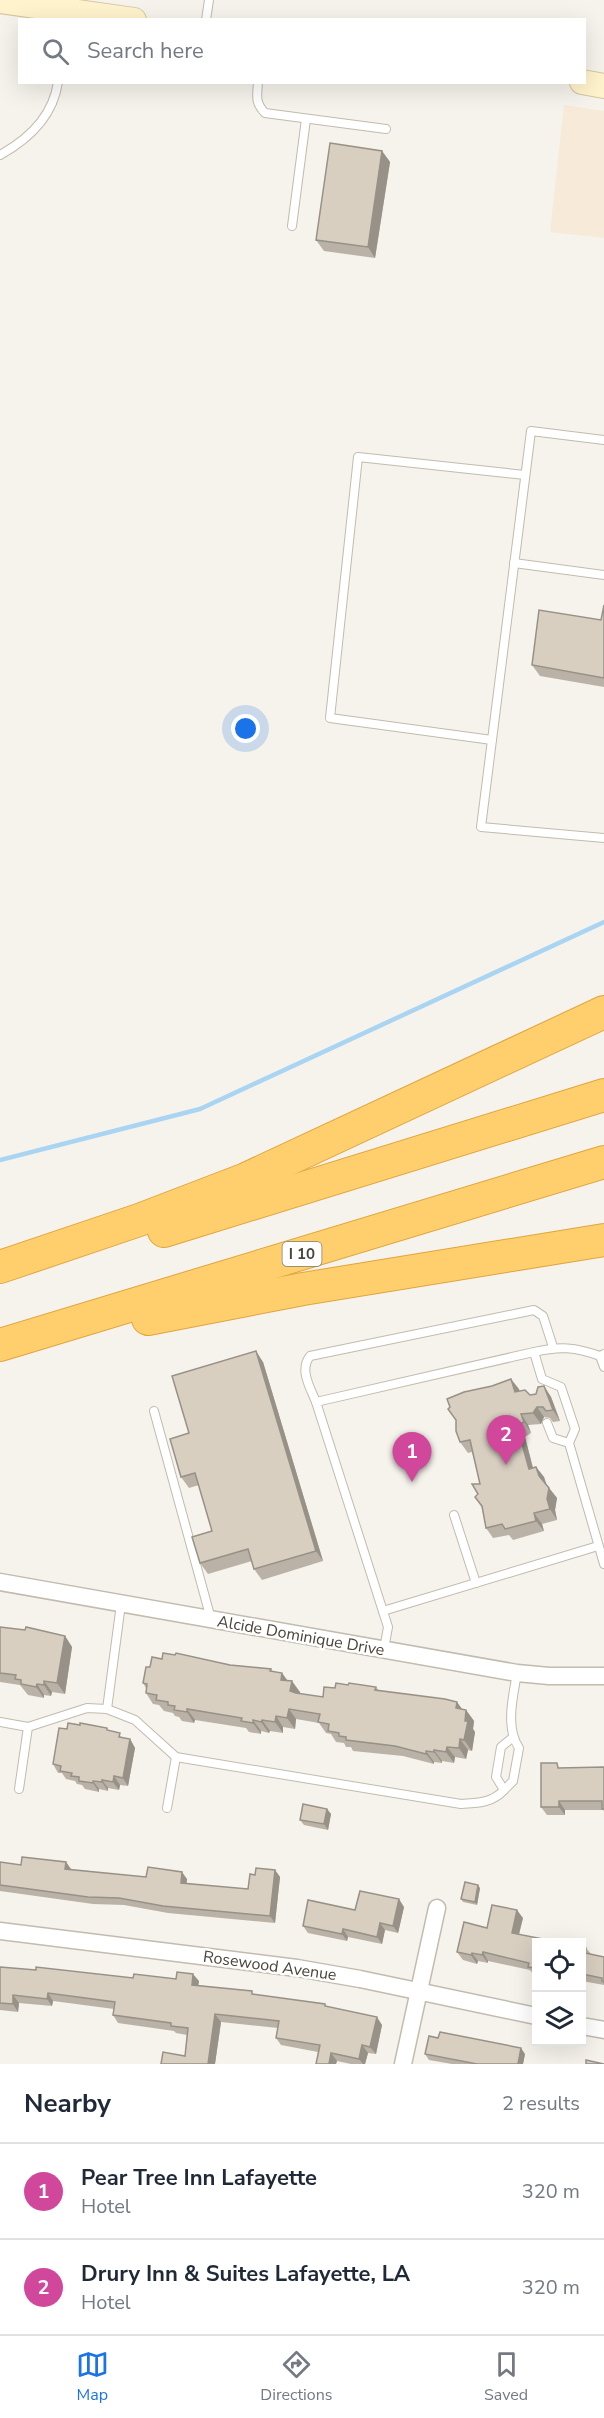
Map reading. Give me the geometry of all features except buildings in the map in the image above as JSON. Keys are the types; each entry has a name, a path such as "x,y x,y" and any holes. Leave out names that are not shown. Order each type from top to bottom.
{"highway":[{"path":"0,1267 140,1220 246,1179 604,1012"},
{"path":"0,1277 165,1231 604,1095"},
{"name":"I 10","path":"0,1347 604,1162"},
{"path":"0,1347 303,1289 604,1240"}],"street":[{"path":"0,1 67,15 107,18"},
{"path":"586,83 604,86"},
{"name":"Alcide Dominique Drive","path":"0,1582 517,1673 549,1676 604,1676"},
{"path":"403,2064 437,1908"},
{"name":"Rosewood Avenue","path":"0,1931 297,1968 532,2015"},
{"path":"586,2027 604,2030"}],"lane":[{"path":"207,18 209,0"},
{"path":"0,155 19,144 39,126 50,110 57,84"},
{"path":"258,84 256,99 258,106 265,113 386,129"},
{"path":"292,226 306,119"},
{"path":"604,440 531,431 482,827 604,838"},
{"path":"492,740 330,718 358,457 525,475"},
{"path":"514,563 604,575"},
{"path":"384,1649 388,1627 304,1370 310,1356 534,1310 543,1316 553,1347"},
{"path":"316,1402 553,1347 576,1348 602,1355 604,1367"},
{"path":"534,1352 542,1379 540,1389"},
{"path":"542,1379 561,1387 575,1429 569,1443 604,1564"},
{"path":"154,1411 211,1619"},
{"path":"547,1423 553,1438 569,1443"},
{"path":"454,1515 476,1583"},
{"path":"383,1611 598,1546"},
{"path":"107,1709 121,1604"},
{"path":"0,1722 28,1727 87,1708 107,1709 135,1720 176,1756 461,1804 486,1802 497,1797 513,1781 515,1773 519,1748 512,1738 510,1718 517,1673"},
{"path":"19,1789 28,1727"},
{"path":"504,1790 496,1777 501,1747 512,1738"},
{"path":"167,1808 176,1756"}],"shaded area":[{"path":"564,105 604,111 604,238 550,232"}],"waterway":[{"path":"0,1160 200,1109 604,922"}],"place":[{"name":"Drury Inn & Suites Lafayette, LA","path":"506,1465"},
{"name":"Pear Tree Inn Lafayette","path":"412,1482"}]}
